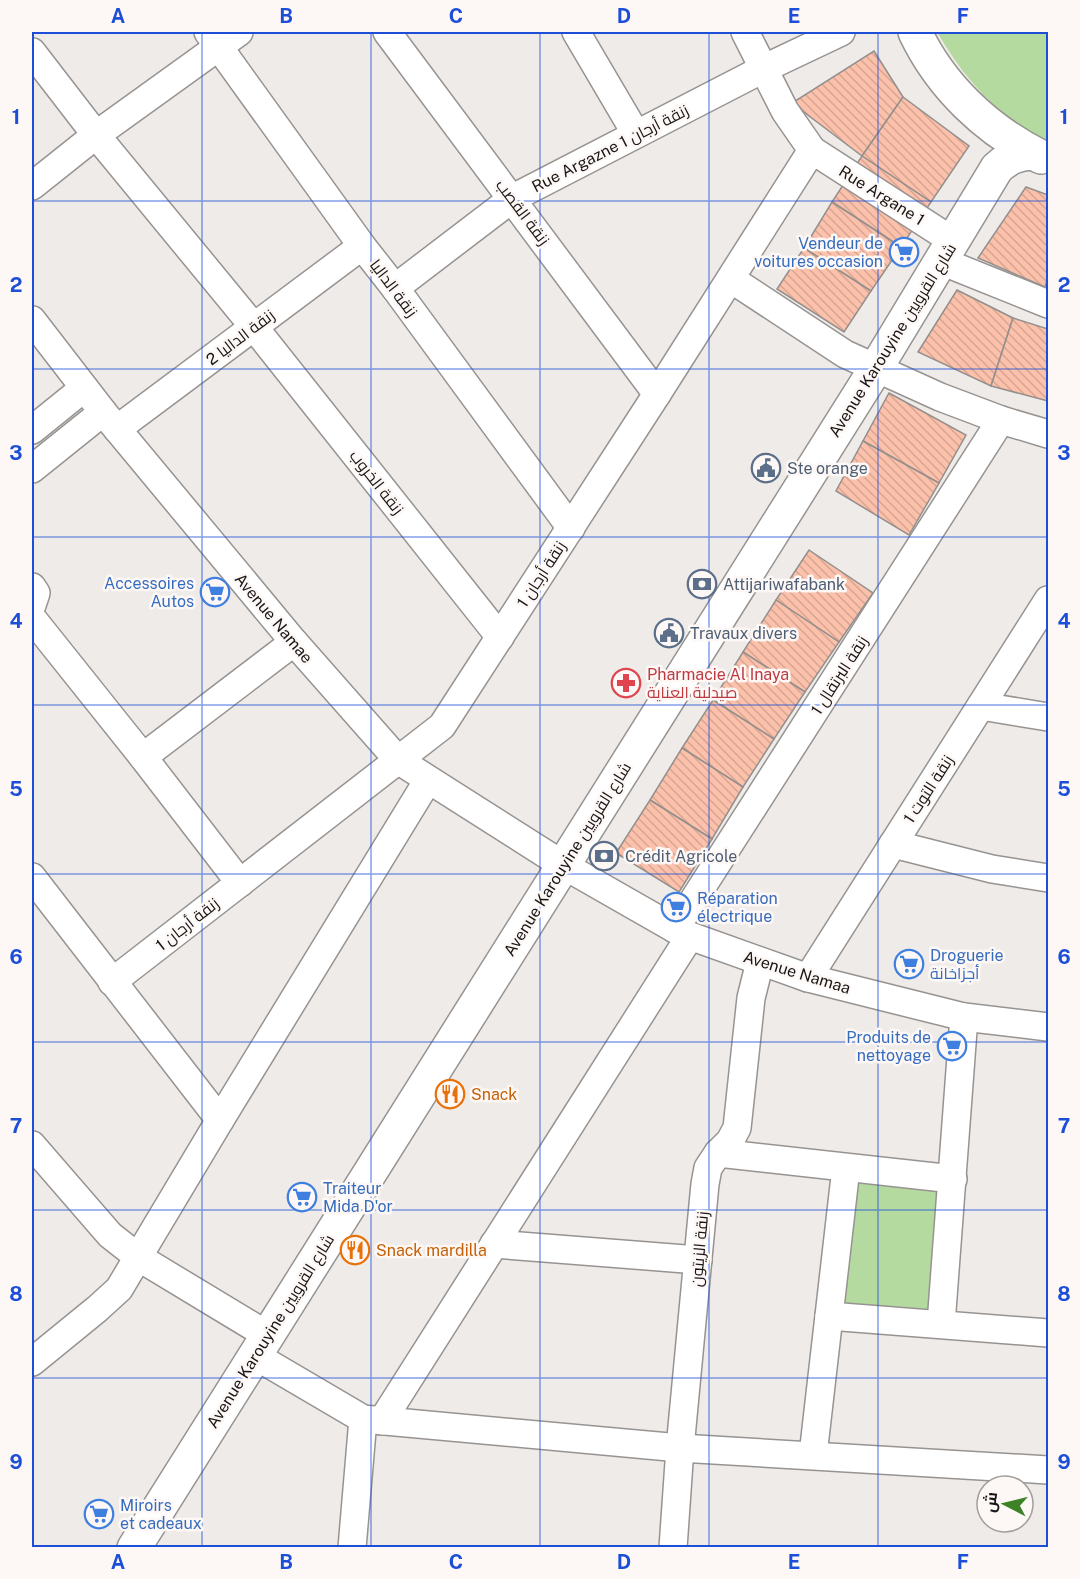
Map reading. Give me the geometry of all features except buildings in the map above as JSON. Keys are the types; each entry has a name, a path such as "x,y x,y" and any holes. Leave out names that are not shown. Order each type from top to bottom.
{"street":[{"name":"زنقة القصب","path":"387,32 657,394"},
{"path":"576,32 636,134"},
{"path":"745,32 785,111 812,150"},
{"name":"Rue Argazne 1 زنقة أرجان","path":"395,288 513,198 763,69 841,32"},
{"path":"915,32 945,81 976,114 993,128 1040,157"},
{"path":"32,186 222,36"},
{"name":"زنقة الداليا","path":"222,36 362,246 571,528"},
{"name":"زنقة الخروب","path":"32,52 96,135 254,327 500,637"},
{"path":"993,128 998,148 997,168"},
{"name":"Rue Argane 1","path":"812,150 947,251 1048,304"},
{"name":"زنقة أرجان 1","path":"112,982 442,726 812,150"},
{"name":"Avenue Karouyine شارع القرويين","path":"134,1548 876,368 997,168 1011,157 1020,154 1040,157"},
{"name":"زنقة الداليا 2","path":"32,469 254,327 362,246"},
{"path":"731,279 845,354 940,397 1001,420 1048,434"},
{"name":"Avenue Namae","path":"32,320 110,421 294,642 398,760 562,865"},
{"path":"32,430 84,388"},
{"name":"زنقة البرتقال 1","path":"373,1420 494,1244 682,932 1001,420"},
{"path":"32,587 36,593 32,605"},
{"name":"زنقة التوت 1","path":"808,978 1048,600"},
{"path":"32,618 240,883"},
{"path":"143,757 294,642"},
{"path":"981,706 1048,717"},
{"path":"32,1362 97,1310 119,1289 428,780"},
{"path":"893,844 992,869 1048,878"},
{"name":"Avenue Namaa","path":"562,865 682,932 760,962 808,978 964,1017 1048,1027"},
{"path":"32,877 220,1120"},
{"name":"زنقة الزيتون","path":"673,1548 705,1184 708,1168 730,1141 737,1128 751,998 760,962"},
{"path":"941,1324 964,1017"},
{"path":"32,1145 110,1235 261,1345 373,1420 680,1448 1048,1470"},
{"path":"718,1153 952,1179"},
{"path":"813,1455 846,1168"},
{"path":"494,1244 698,1260"},
{"path":"829,1316 1048,1333"},
{"path":"352,1548 373,1420"}],"green space":[{"path":"937,32 1048,32 1048,142 1014,121 984,96 959,66"},
{"path":"848,1169 951,1180 939,1318 831,1309"}],"place":[{"name":"Vendeur de voitures occasion","path":"904,252"},
{"name":"Ste orange","path":"766,468"},
{"name":"Attijariwafabank","path":"702,584"},
{"name":"Accessoires Autos","path":"215,592"},
{"name":"Travaux divers","path":"669,633"},
{"name":"Pharmacie Al Inaya صيدلية العناية","path":"626,683"},
{"name":"Crédit Agricole","path":"604,856"},
{"name":"Réparation électrique","path":"676,907"},
{"name":"Droguerie أجزاخانة","path":"909,964"},
{"name":"Produits de nettoyage","path":"952,1046"},
{"name":"Snack","path":"450,1094"},
{"name":"Traiteur Mida D'or","path":"302,1197"},
{"name":"Snack mardilla","path":"355,1250"},
{"name":"Miroirs et cadeaux","path":"99,1514"}]}
